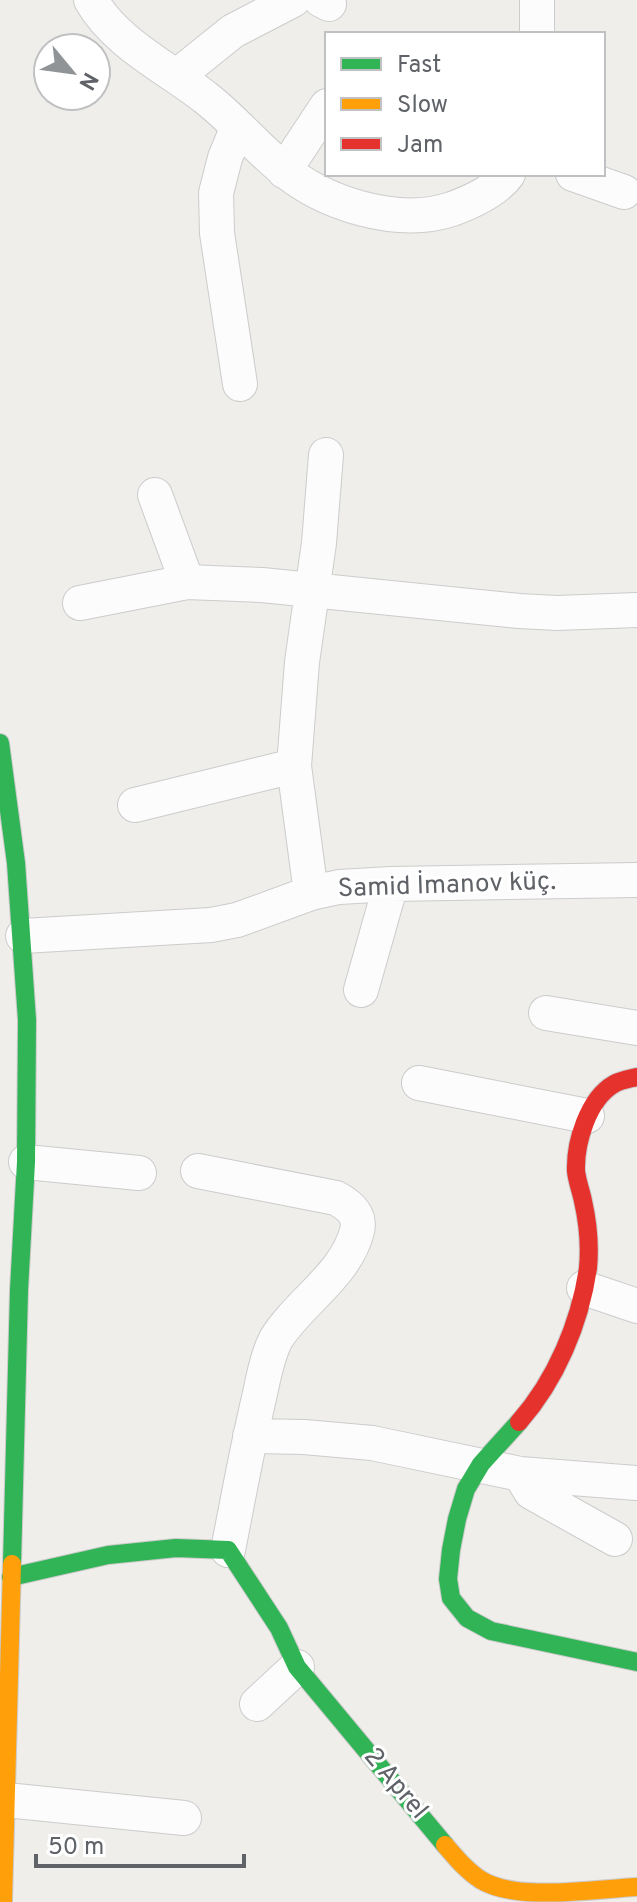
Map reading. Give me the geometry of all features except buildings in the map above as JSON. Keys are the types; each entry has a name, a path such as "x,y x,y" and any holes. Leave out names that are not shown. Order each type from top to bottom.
{"street":[{"path":"91,0 121,34 210,101 284,171 363,210 391,216 434,214 478,197 507,176"},
{"path":"177,76 233,31 293,0"},
{"path":"537,1 537,32"},
{"path":"284,171 325,109"},
{"path":"237,129 216,193 217,233 240,384"},
{"path":"579,176 624,192"},
{"path":"311,893 294,766 302,662 319,543 326,455"},
{"path":"155,495 187,582"},
{"path":"80,603 187,582 262,585 532,612 637,610"},
{"path":"0,743 23,936 27,1020 26,1162 9,1290 11,1577 4,1730 6,1800 3,1902"},
{"path":"135,805 294,766"},
{"name":"Samid İmanov küç.","path":"23,936 211,925 339,887 637,880"},
{"path":"361,990 391,884"},
{"path":"546,1013 637,1028"},
{"path":"637,1077 612,1084 587,1116 576,1170 588,1228 589,1260 584,1288 550,1380 532,1408 479,1466 459,1513 448,1583 452,1602 468,1621 491,1631 637,1662"},
{"path":"419,1083 587,1116"},
{"path":"26,1162 139,1173"},
{"path":"11,1577 108,1555 176,1548 228,1550 250,1436 274,1342 289,1321 320,1292 351,1245 357,1229 357,1215 348,1204 336,1198 198,1171"},
{"path":"584,1288 637,1306"},
{"path":"250,1436 372,1443 520,1474 637,1483"},
{"path":"520,1474 531,1492 615,1539"},
{"name":"2 Aprel","path":"228,1550 279,1628 297,1667 458,1861 474,1892 637,1887"},
{"path":"257,1704 297,1667"},
{"path":"6,1800 184,1818"}],"traffic: fast":[{"path":"0,743 16,863 27,1020 26,1162 19,1290 12,1564"},
{"path":"519,1422 481,1464 466,1489 451,1550 448,1579 451,1598 467,1618 491,1631 637,1662"},
{"path":"11,1577 108,1555 176,1548 228,1550 279,1628 297,1667 445,1845"}],"traffic: slow":[{"path":"3,1902 12,1564"},
{"path":"445,1845 471,1873 496,1887 535,1892 637,1887"}],"traffic: jam":[{"path":"519,1422 555,1369 572,1330 584,1289 588,1268 588,1234 576,1160 585,1123 605,1091 617,1083 637,1077"}]}
